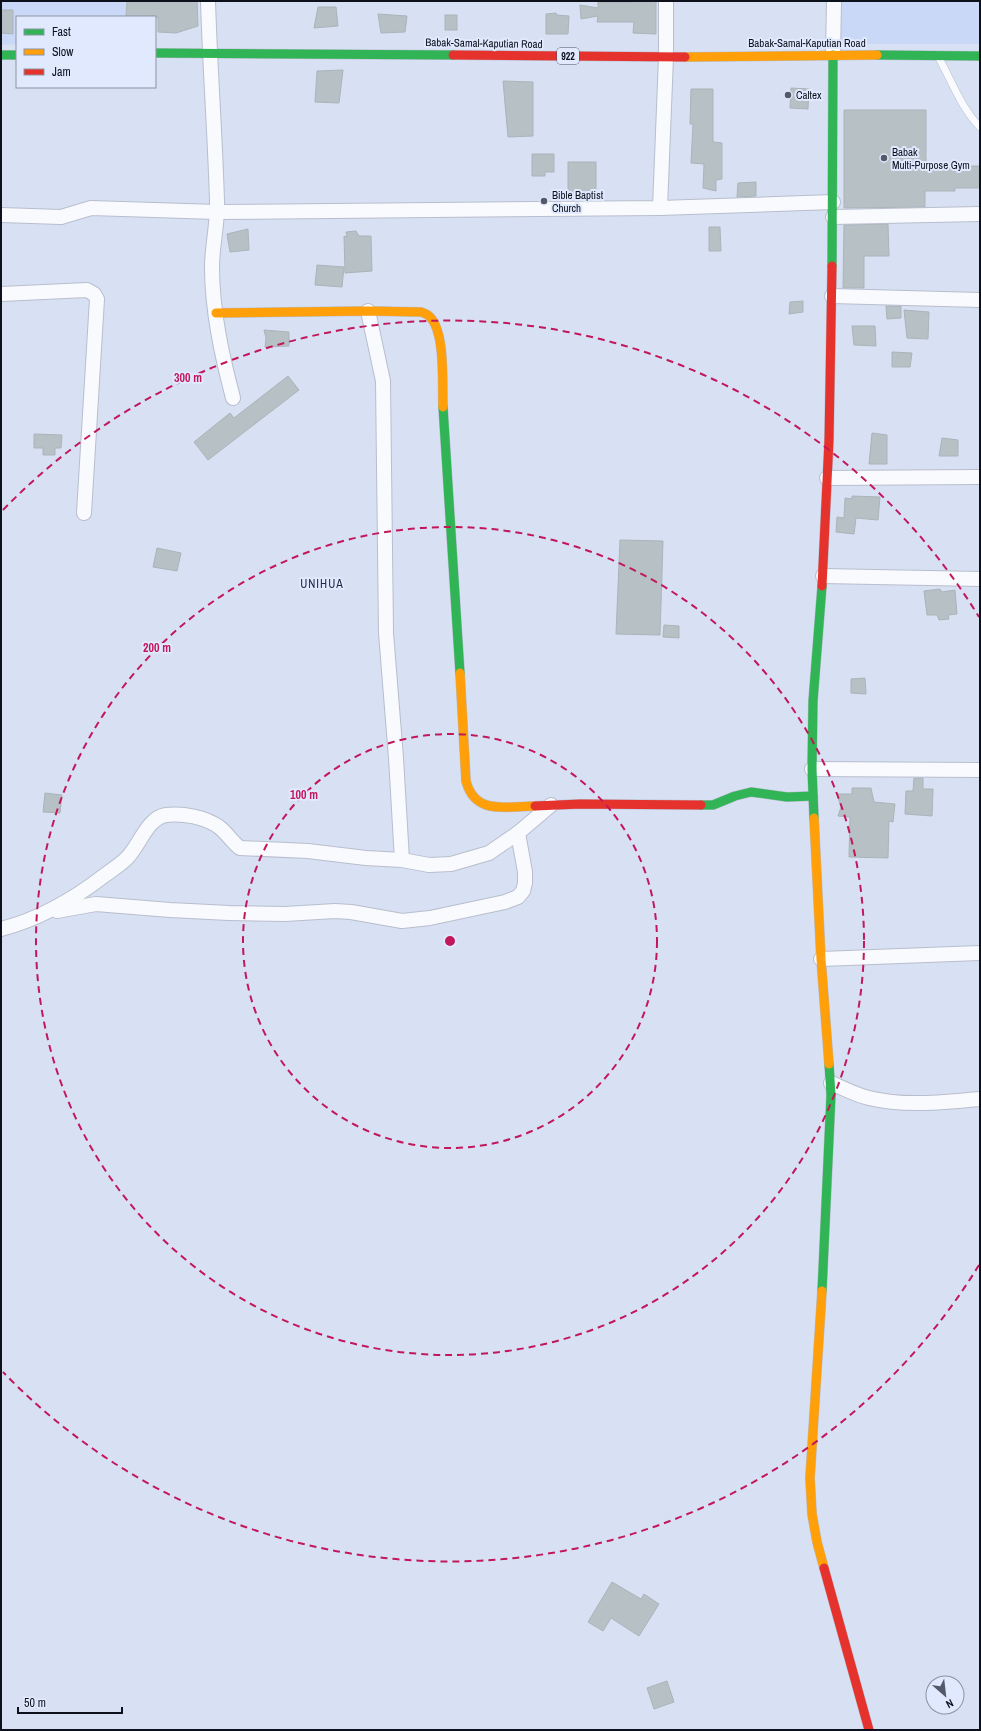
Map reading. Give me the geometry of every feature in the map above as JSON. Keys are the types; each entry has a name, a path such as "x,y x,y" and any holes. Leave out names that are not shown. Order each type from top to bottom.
{"street":[{"path":"208,1 217,212 212,267 216,313 226,372 233,398"},
{"path":"660,208 666,57 666,1"},
{"path":"834,1 832,296 827,478 823,576 813,701 812,769 821,960 831,1083 826,1230 810,1478 812,1514 817,1542 869,1730"},
{"name":"Babak-Samal-Kaputian Road","path":"156,53 210,52 666,57 833,55 980,56"},
{"path":"1,55 16,55"},
{"path":"1,215 61,217 91,208 217,212 660,208 833,202"},
{"path":"833,217 980,214"},
{"path":"1,294 88,290 94,294 97,299 84,513"},
{"path":"832,296 980,300"},
{"path":"216,313 368,311 421,312 429,316 434,322 441,342 442,393 466,781 468,791 480,804 490,807 551,805 713,805 735,796 751,792 787,797 813,796"},
{"path":"368,311 384,381 386,633 402,860"},
{"path":"827,478 980,477"},
{"path":"823,576 980,579"},
{"path":"812,769 980,770"},
{"path":"49,912 87,889 126,859 144,836 148,826 156,818 166,815 184,815 205,820 219,827 240,848 308,851 366,858 402,860 429,865 451,864 470,860 489,853 518,833 551,805"},
{"path":"1,929 49,912 96,904 229,913 285,914 341,912 402,921 430,918 505,902 518,897 523,891 525,872 518,833"},
{"path":"821,960 980,952"},
{"path":"831,1083 867,1097 894,1102 930,1103 980,1099"}],"lane":[{"path":"938,56 961,101 980,127"}],"shaded area":[{"path":"1,1 155,1 154,16 16,16 16,44 1,45"},
{"path":"841,1 980,1 980,44 840,44"}],"building":[{"path":"127,1 197,1 198,26 176,33 158,32 158,17 126,16"},
{"path":"656,1 656,34 633,33 634,22 597,22 598,16 581,19 580,5 598,8 598,2"},
{"path":"318,7 336,7 338,26 314,28"},
{"path":"1,10 13,10 13,34 1,33"},
{"path":"556,13 557,15 569,16 568,34 546,34 546,14"},
{"path":"378,14 407,16 405,32 381,33"},
{"path":"445,15 457,15 457,30 445,30"},
{"path":"343,70 339,103 315,102 317,71"},
{"path":"503,81 533,82 533,136 508,137"},
{"path":"791,88 809,89 808,109 790,108"},
{"path":"691,89 713,89 713,142 722,143 722,179 716,180 716,191 703,188 704,164 691,163 693,124 690,124"},
{"name":"Babak Multi-Purpose Gym","path":"844,110 926,110 926,166 980,166 980,188 955,188 955,191 925,191 925,207 844,208"},
{"path":"532,154 554,154 554,172 545,172 545,176 532,176"},
{"path":"568,162 596,162 596,195 568,195"},
{"path":"756,182 756,196 737,197 738,183"},
{"path":"888,224 889,256 864,256 864,288 843,288 844,225"},
{"path":"709,227 720,227 721,251 709,251"},
{"path":"248,229 249,250 230,252 227,234"},
{"path":"356,231 359,236 371,236 372,271 345,273 344,236 347,237 346,232"},
{"path":"317,265 344,267 342,287 315,285"},
{"path":"803,301 803,312 789,314 790,302"},
{"path":"886,306 901,306 901,318 887,319"},
{"path":"904,310 929,312 928,339 907,338"},
{"path":"852,326 875,326 876,346 854,345"},
{"path":"264,330 289,332 289,346 265,347 266,338"},
{"path":"892,352 912,353 910,367 892,367"},
{"path":"288,376 299,390 208,460 194,442 230,413 234,418"},
{"path":"872,433 887,435 887,464 869,464"},
{"path":"34,434 62,435 61,448 55,448 55,455 43,455 43,448 34,448"},
{"path":"942,438 958,440 958,456 939,456"},
{"path":"852,496 880,497 878,520 856,518 854,534 836,532 837,517 844,518 845,498 852,499"},
{"path":"620,540 663,541 660,635 616,634"},
{"path":"157,548 181,553 177,571 153,567"},
{"path":"940,589 942,592 955,590 957,614 948,615 949,619 939,620 937,615 927,615 924,591"},
{"path":"664,625 679,626 679,638 663,637"},
{"path":"865,678 866,694 851,693 851,679"},
{"path":"914,778 923,778 923,789 933,789 932,816 905,814 906,791 913,791"},
{"path":"852,788 871,788 874,802 895,804 893,822 889,821 888,858 849,857 850,817 838,816 841,807 837,794 852,794"},
{"path":"45,793 62,795 60,813 43,812"},
{"path":"612,1582 641,1599 644,1594 659,1604 639,1636 611,1618 603,1631 588,1622"},
{"path":"667,1681 674,1702 654,1709 647,1688"}],"traffic: fast":[{"path":"156,53 453,55"},
{"path":"1,55 16,55"},
{"path":"832,266 833,55"},
{"path":"877,55 980,56"},
{"path":"443,407 460,673"},
{"path":"814,818 812,769 813,701 822,586"},
{"path":"701,805 713,805 735,796 751,792 787,797 813,796"},
{"path":"822,1291 831,1095 829,1064"}],"traffic: slow":[{"path":"685,57 877,55"},
{"path":"216,313 368,311 424,313 429,316 434,323 441,346 443,407"},
{"path":"460,673 466,781 470,792 477,800 493,807 535,806"},
{"path":"814,818 821,959 829,1064"},
{"path":"822,1291 810,1478 812,1514 824,1568"}],"traffic: jam":[{"path":"453,55 685,57"},
{"path":"822,586 829,440 832,266"},
{"path":"535,806 580,804 701,805"},
{"path":"824,1568 869,1730"}],"place":[{"name":"Caltex","path":"788,95"},
{"name":"Babak Multi-Purpose Gym","path":"884,158"},
{"name":"Bible Baptist Church","path":"544,201"}],"district":[{"name":"UNIHUA","path":"322,584"}]}
